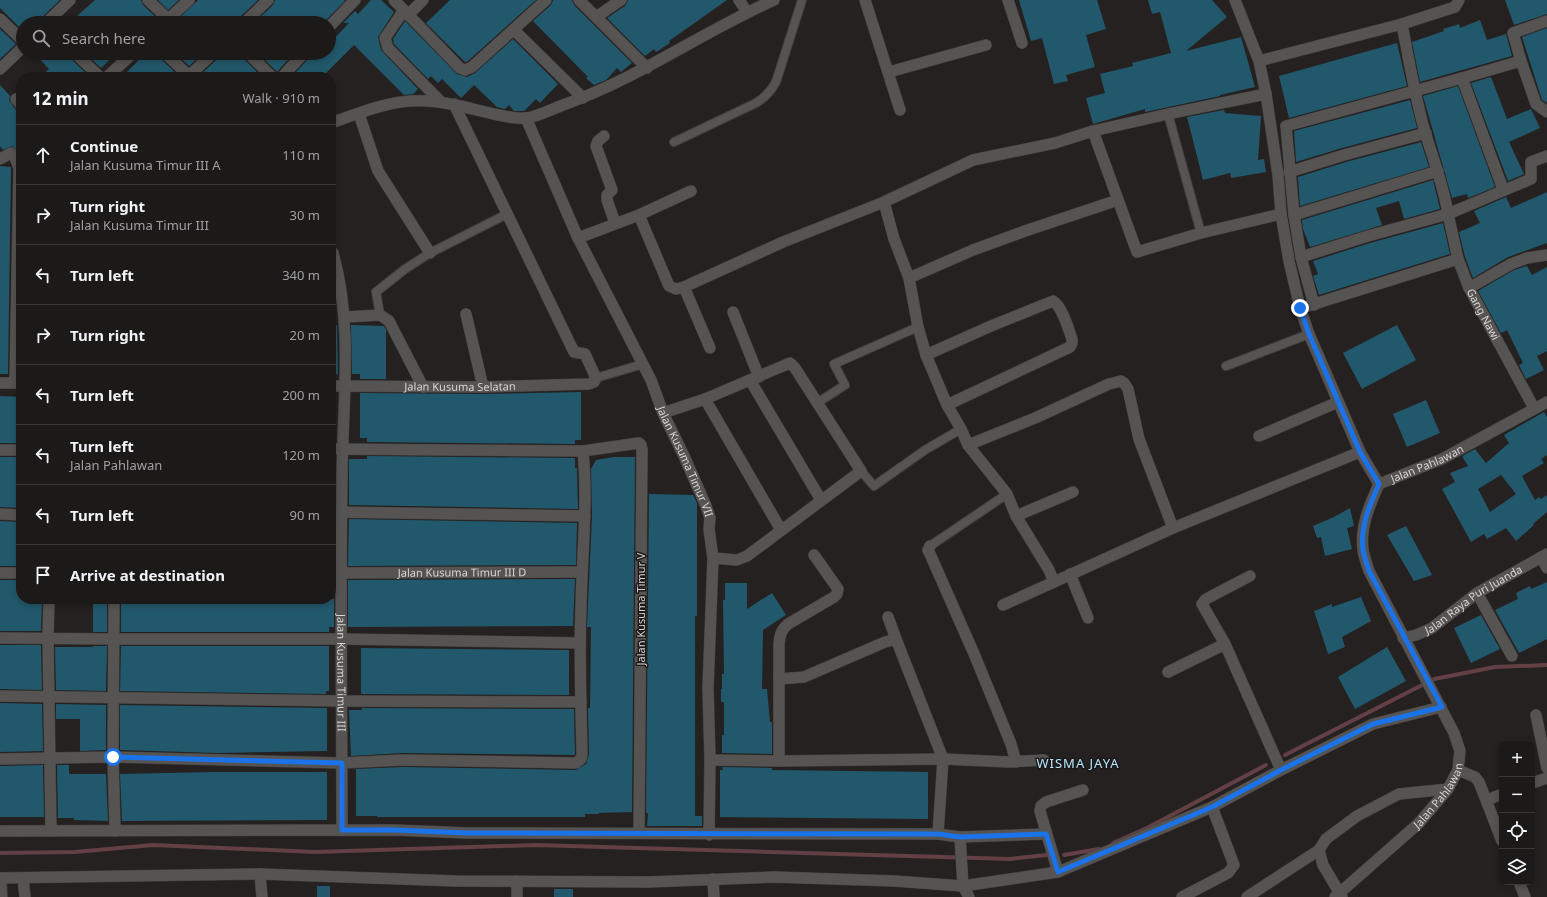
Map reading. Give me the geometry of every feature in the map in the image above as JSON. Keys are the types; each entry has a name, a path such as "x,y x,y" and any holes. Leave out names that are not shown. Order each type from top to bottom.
{"street":[{"path":"53,16 70,0"},
{"path":"148,0 162,16"},
{"path":"171,16 189,0"},
{"path":"251,16 268,0"},
{"path":"336,20 355,0"},
{"path":"394,0 462,70 468,69 514,30 546,0"},
{"path":"423,0 406,13 385,38 385,42 388,48 441,102"},
{"path":"579,0 647,68"},
{"path":"596,17 621,0"},
{"path":"739,0 747,12"},
{"path":"336,121 392,103 423,102 454,104 526,118 583,98 647,68 747,12 774,0"},
{"path":"865,0 900,110"},
{"path":"1008,0 1022,43"},
{"path":"1235,0 1258,61 1266,94 1278,168 1281,214 1289,261 1300,308 1309,334 1360,452 1379,484"},
{"path":"1258,61 1402,24 1455,7 1459,0"},
{"path":"0,19 16,34"},
{"path":"1547,21 1513,33 1536,104 1547,112"},
{"name":"Gang Nawi","path":"1402,24 1414,91 1438,171 1458,259 1469,288 1534,408"},
{"path":"514,30 583,98"},
{"path":"888,72 986,46"},
{"path":"0,69 16,54"},
{"path":"82,60 95,72"},
{"path":"112,72 125,60"},
{"path":"173,60 186,72"},
{"path":"194,72 206,60"},
{"path":"255,60 267,72"},
{"path":"287,72 298,60"},
{"path":"1314,304 1301,257 1294,215 1286,126 1521,61"},
{"path":"1462,78 1503,190"},
{"path":"639,215 668,286 676,289 684,287 783,242 884,202 973,160 1055,143 1093,131 1168,114 1266,94"},
{"path":"454,104 574,352 585,354 592,381"},
{"path":"359,114 378,171 430,253"},
{"name":"Jalan Kusuma Timur VII","path":"526,118 578,238 651,380 663,413 684,456 710,518 709,529 713,558 708,688 710,760 708,835"},
{"path":"1093,131 1137,252 1201,233 1281,214"},
{"path":"1289,172 1344,155 1426,133"},
{"path":"604,136 598,141 596,146 612,190 607,195 607,200 615,223"},
{"path":"0,159 11,153 16,160"},
{"path":"1301,257 1448,211 1531,179 1531,162 1547,156"},
{"path":"1294,215 1438,171"},
{"path":"578,238 639,215 691,191"},
{"path":"908,278 974,250 1025,231 1118,200"},
{"path":"884,202 894,239 908,278 918,327 926,355 947,404 968,445 1007,494 1016,516 1049,570 1054,582"},
{"path":"1469,288 1511,264 1527,258 1547,255"},
{"path":"1300,308 1458,259"},
{"name":"Jalan Kusuma Timur III","path":"336,269 345,317 346,386 336,449 336,572 341,638 343,701 342,830"},
{"path":"684,287 710,348"},
{"path":"926,355 991,326 1053,301 1057,303 1065,320 1072,339 1070,346 947,404"},
{"path":"733,312 754,378 821,500"},
{"path":"466,314 483,387"},
{"path":"345,317 380,315 389,321 423,387"},
{"path":"663,413 705,399 790,363 818,402 861,471 747,556 737,560 713,558"},
{"name":"Jalan Kusuma Selatan","path":"336,386 483,387 592,381"},
{"path":"968,445 1035,418 1108,384 1121,381 1128,389 1139,439 1173,528"},
{"path":"0,383 16,383"},
{"path":"705,399 781,530"},
{"path":"1259,436 1338,402"},
{"name":"Jalan Pahlawan","path":"1339,896 1420,823 1448,789 1458,770 1460,751 1454,733 1442,707 1403,638 1369,571 1363,550 1364,526 1368,507 1379,484 1442,459 1547,402"},
{"name":"Jalan Kusuma Timur V","path":"583,451 638,443 641,445 642,449 639,833"},
{"path":"0,759 113,757 342,763 402,760 576,762 581,759 580,643 585,516 583,451 336,449"},
{"path":"0,450 16,450"},
{"path":"1003,605 1173,528 1360,452"},
{"path":"1016,516 1073,492"},
{"path":"336,512 585,516"},
{"path":"0,514 16,514"},
{"path":"930,546 928,550 975,656 1011,744 1016,762"},
{"path":"779,761 780,633 782,628 788,624 834,597 837,594 838,589 814,555"},
{"path":"1544,556 1547,568"},
{"name":"Jalan Raya Puri Juanda","path":"1403,638 1416,635 1432,628 1477,593 1544,556"},
{"name":"Jalan Kusuma Timur III D","path":"336,572 582,572"},
{"path":"0,573 16,573"},
{"path":"1070,574 1088,618"},
{"path":"1250,576 1206,599 1202,604 1225,644 1281,770"},
{"path":"1477,593 1512,656"},
{"path":"49,604 51,831"},
{"path":"114,604 113,757 115,831"},
{"path":"888,617 943,759 938,834"},
{"path":"0,638 341,638 580,643"},
{"path":"779,679 804,677 885,642 896,639"},
{"path":"1168,672 1225,644"},
{"path":"0,696 343,701 581,702"},
{"path":"1,878 260,874 456,881 648,882 774,877 839,878 963,886 1058,872 1212,807 1281,770 1373,724 1442,707"},
{"path":"1536,715 1547,768"},
{"path":"710,760 779,761 943,759 1016,762 1044,760"},
{"path":"1458,770 1475,777 1479,782 1499,834"},
{"path":"1535,782 1547,778"},
{"path":"1247,897 1319,850 1326,839 1358,816 1399,794 1448,789"},
{"path":"1058,872 1040,811 1041,806 1046,802 1083,790"},
{"path":"1487,800 1499,795"},
{"path":"1182,897 1228,873 1234,865 1212,807"},
{"path":"0,831 394,830 467,833 639,833 708,835 938,834 960,842 1046,834"},
{"path":"960,842 963,886 969,897"},
{"path":"1319,850 1323,865 1339,896"},
{"path":"260,874 262,897"},
{"path":"23,878 25,897"},
{"path":"713,879 714,897"},
{"path":"517,881 517,897"},
{"path":"1520,885 1525,897"}],"lane":[{"path":"674,142 764,98 771,91 776,82 802,0"},
{"path":"1168,114 1201,233"},
{"path":"380,315 376,292 405,269 430,253 507,214"},
{"path":"818,402 845,385 834,364 918,327"},
{"path":"1226,366 1309,334"},
{"path":"592,381 643,364"},
{"path":"861,471 874,486 926,450 961,429"},
{"path":"930,546 1007,494"},
{"path":"1,878 2,896"}],"building":[{"path":"0,0 60,0 43,16 16,16 16,24 0,8"},
{"path":"95,0 141,0 143,5 155,16 77,16"},
{"path":"158,0 179,0 168,10"},
{"path":"198,0 258,0 241,16 181,16"},
{"path":"275,0 345,1 330,16 261,16 273,5"},
{"path":"371,0 381,0 394,12 378,37 381,50 418,89 413,94 404,95 354,45 327,72 296,72 307,60 336,60 336,37 349,23 343,23 355,11 358,14"},
{"path":"450,0 536,0 468,61 465,62 426,23"},
{"path":"553,0 572,0 574,5 632,63 621,72 617,68 606,80 594,85 533,21 551,5"},
{"path":"628,0 727,0 669,41 670,43 656,52 654,49 645,56 607,18 625,6"},
{"path":"1019,0 1097,0 1106,29 1086,35 1095,67 1066,75 1068,81 1054,84 1042,38 1031,41"},
{"path":"1148,0 1212,0 1227,17 1186,51 1241,37 1255,87 1145,112 1145,109 1093,124 1086,98 1105,93 1100,74 1133,66 1132,63 1171,53 1160,12 1152,14"},
{"path":"1505,0 1547,0 1547,14 1514,25"},
{"path":"1480,20 1487,40 1506,34 1512,56 1420,82 1412,42 1444,31 1443,29 1459,24 1460,28"},
{"path":"405,21 457,74 467,77 475,73 513,39 558,84 540,103 536,99 524,111 514,111 509,105 505,109 497,107 474,85 461,98 442,79 438,83 431,76 428,79 394,44 393,39"},
{"path":"1547,28 1547,103 1542,100 1522,37"},
{"path":"0,29 16,44 0,59"},
{"path":"1397,43 1407,86 1289,118 1279,76"},
{"path":"41,60 72,60 85,72 46,72 49,69"},
{"path":"92,60 110,60 101,68"},
{"path":"139,60 162,60 175,72 127,72"},
{"path":"183,60 195,60 189,66"},
{"path":"216,60 245,60 257,72 203,72"},
{"path":"265,60 288,60 277,72"},
{"path":"1491,77 1507,119 1531,109 1540,128 1509,142 1524,174 1508,181 1471,83"},
{"path":"0,85 10,96 9,100 16,110 16,150 12,146 3,150 0,146"},
{"path":"1458,86 1495,187 1468,198 1467,194 1452,198 1423,96"},
{"path":"1410,100 1417,128 1296,162 1294,131"},
{"path":"1224,110 1225,113 1261,116 1258,160 1264,159 1266,172 1231,178 1230,173 1203,180 1187,117"},
{"path":"1421,142 1429,167 1300,206 1298,177 1346,162"},
{"path":"0,166 11,167 8,374 0,374"},
{"path":"1433,180 1440,209 1404,219 1399,201 1376,208 1382,225 1310,247 1303,229 1302,220"},
{"path":"1547,192 1547,243 1508,257 1473,278 1465,257 1459,232 1480,223 1474,211 1506,197 1511,208"},
{"path":"1443,223 1450,254 1319,295 1313,276 1318,274 1313,261 1370,243"},
{"path":"1527,266 1532,275 1547,267 1547,351 1537,356 1544,370 1526,379 1519,365 1523,363 1507,330 1501,333 1478,291 1514,270"},
{"path":"336,325 337,325 338,374 336,374"},
{"path":"351,325 384,326 386,330 386,379 360,379 360,374 352,374"},
{"path":"1397,325 1416,360 1362,389 1343,353"},
{"path":"581,392 581,440 575,440 575,444 367,442 367,438 360,438 360,393 483,394"},
{"path":"0,396 16,397 16,443 0,443"},
{"path":"1426,400 1440,433 1407,447 1393,414"},
{"path":"1544,412 1547,417 1547,455 1541,459 1544,463 1522,476 1535,500 1539,497 1541,499 1547,495 1547,512 1516,541 1506,528 1487,539 1484,534 1471,542 1442,489 1455,482 1450,473 1468,466 1462,456 1475,449 1486,463 1509,443 1504,435","holes":["1501,475 1516,494 1490,512 1478,489"]},
{"path":"367,456 575,458 575,468 577,468 578,509 349,505 349,459 367,459"},
{"path":"0,457 16,457 16,508 0,507"},
{"path":"614,457 635,457 632,812 585,814 585,817 356,816 356,769 402,767 576,770 586,764 589,754 588,708 590,708 591,627 587,627 592,516 591,469 596,460"},
{"path":"649,494 693,495 697,503 697,616 695,616 695,816 702,816 702,826 647,826"},
{"path":"1350,508 1354,526 1347,528 1352,549 1325,556 1321,537 1317,538 1313,526"},
{"path":"349,519 577,523 576,565 348,566"},
{"path":"0,521 16,522 16,566 0,566"},
{"path":"1406,526 1432,575 1414,581 1387,535"},
{"path":"575,579 573,626 348,627 348,580"},
{"path":"0,580 16,580 16,604 42,604 41,631 0,631"},
{"path":"1547,582 1547,639 1519,653 1495,610 1518,599 1516,593 1530,586 1531,589"},
{"path":"725,583 747,583 747,609 772,593 786,615 763,630 762,689 767,689 770,722 772,722 772,754 722,753 722,735 724,735 724,702 721,702 721,689 722,674 724,674 723,600 725,600"},
{"path":"1361,597 1371,621 1342,637 1345,647 1328,654 1314,611 1332,604 1332,607"},
{"path":"93,604 107,604 107,632 93,632"},
{"path":"121,604 334,604 334,627 329,627 329,632 121,632"},
{"path":"1481,615 1500,649 1471,663 1454,628"},
{"path":"0,645 41,645 42,690 0,689"},
{"path":"107,646 106,691 56,690 55,647"},
{"path":"121,646 329,646 329,691 326,691 326,694 120,691"},
{"path":"1387,647 1406,681 1355,709 1338,677"},
{"path":"361,648 569,650 569,695 361,694"},
{"path":"0,703 42,704 43,751 0,752"},
{"path":"56,704 106,705 106,750 80,751 80,719 56,719"},
{"path":"120,705 327,708 327,751 218,753 120,750"},
{"path":"362,708 574,709 575,755 402,753 351,756 349,710 362,710"},
{"path":"43,765 44,817 0,817 0,766"},
{"path":"57,765 69,765 69,774 106,774 108,821 58,818"},
{"path":"722,767 772,768 772,770 928,772 928,819 720,817 720,770 723,770"},
{"path":"327,772 327,820 122,821 120,774"},
{"path":"317,886 330,886 330,897 317,897"},
{"path":"554,889 573,889 573,897 554,897"}],"waterway":[{"path":"1285,755 1434,679 1495,667 1547,665"},
{"path":"1113,843 1147,828 1266,765"},
{"path":"0,853 75,852 153,845 315,852 536,845 1010,859 1046,855"},
{"path":"1064,855 1099,849"}],"district":[{"name":"WISMA JAYA","path":"1078,763"}],"route":[{"path":"113,757 342,763 342,830 394,830 467,833 639,833 708,835 938,834 960,837 1046,834 1058,872 1212,807 1281,770 1373,724 1442,707 1403,638 1369,571 1363,550 1364,526 1368,507 1379,484 1360,452 1309,334 1300,308"}]}
